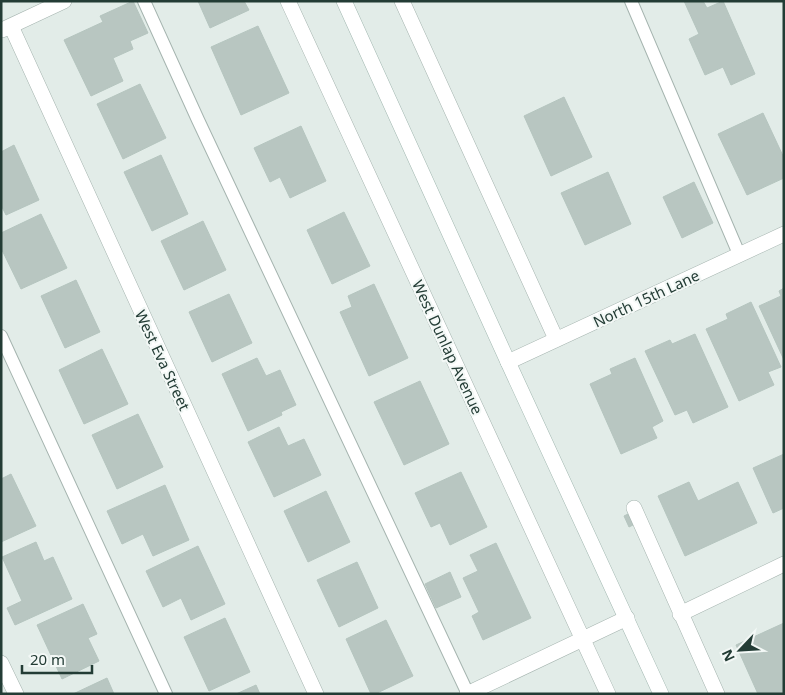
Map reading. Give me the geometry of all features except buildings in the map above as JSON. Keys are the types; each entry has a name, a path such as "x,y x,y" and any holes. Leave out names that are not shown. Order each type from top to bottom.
{"street":[{"path":"6,28 64,1"},
{"name":"West Dunlap Avenue","path":"288,1 608,694"},
{"path":"344,1 661,694"},
{"path":"402,1 556,339"},
{"name":"West Eva Street","path":"6,28 316,694"},
{"name":"North 15th Lane","path":"508,362 784,234"},
{"path":"634,508 717,694"},
{"path":"680,614 784,564"},
{"path":"468,694 627,618"},
{"path":"1,662 16,694"}],"lane":[{"path":"144,1 206,138 468,694"},
{"path":"631,1 739,254"},
{"path":"1,336 166,694"}]}
